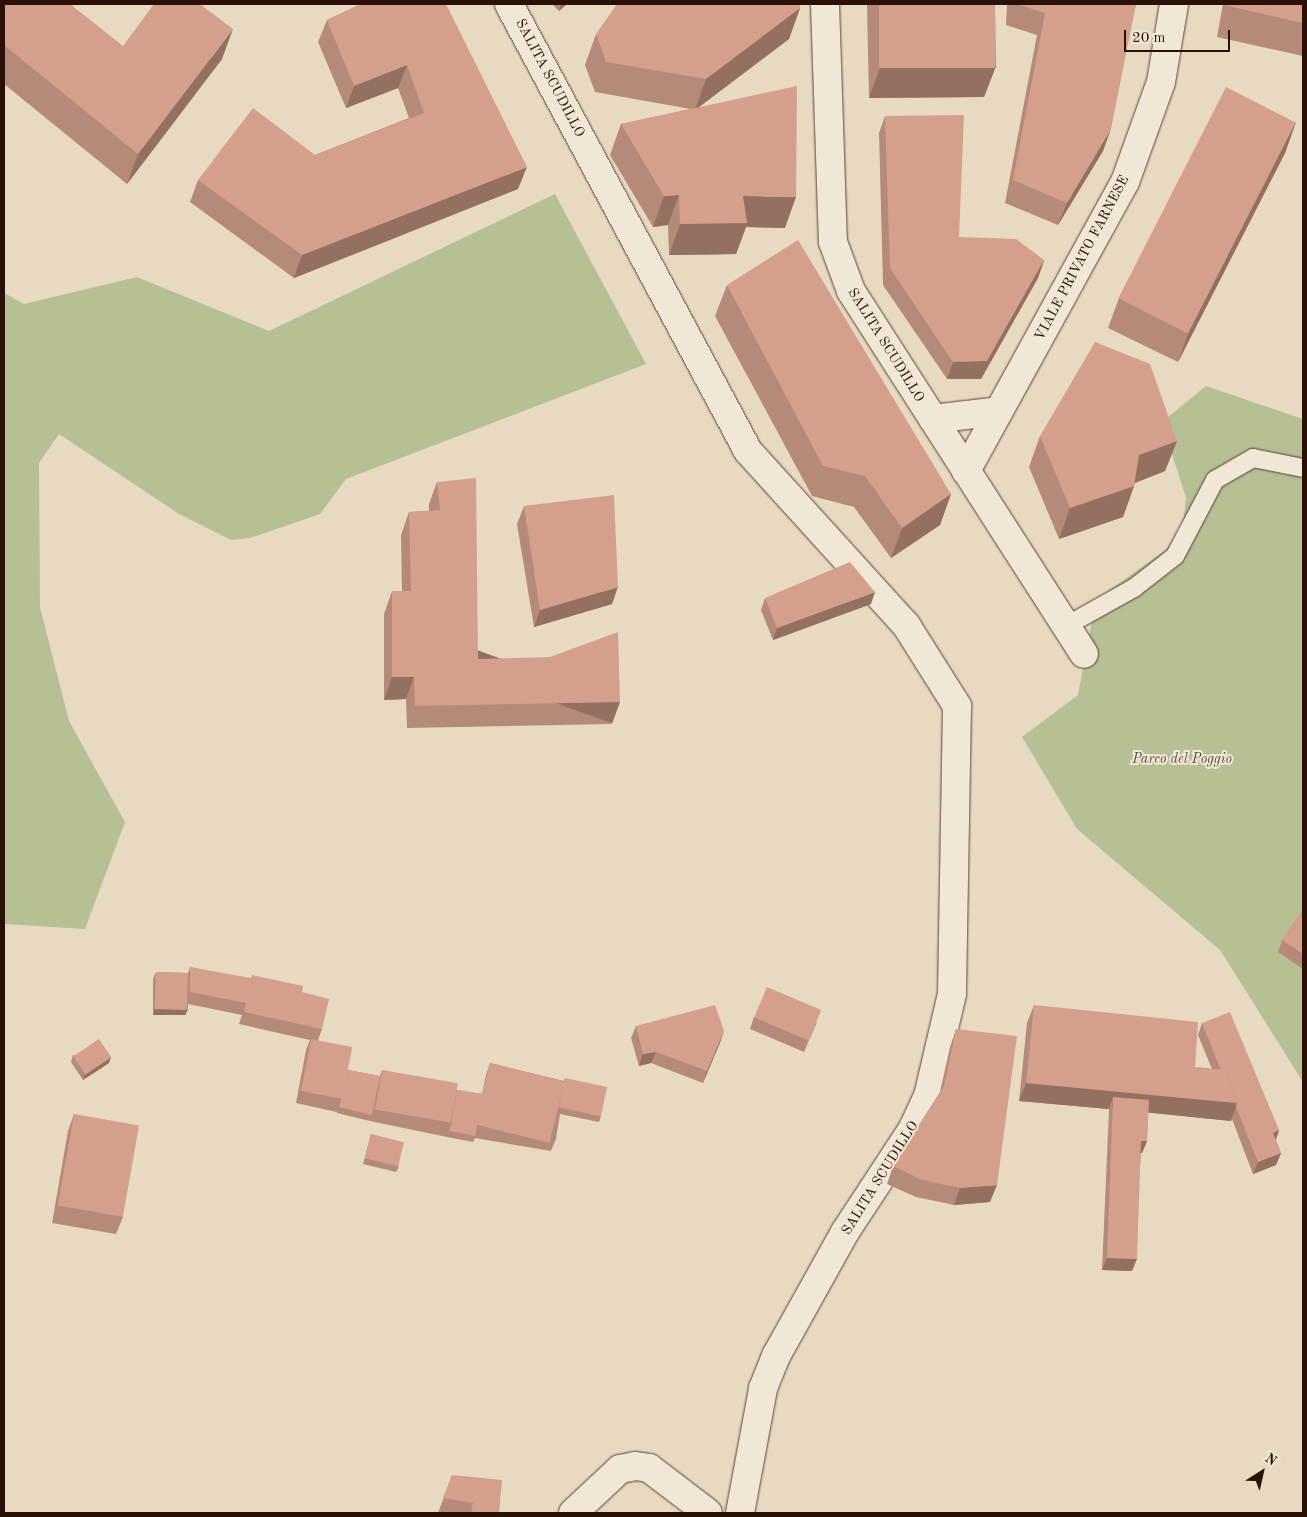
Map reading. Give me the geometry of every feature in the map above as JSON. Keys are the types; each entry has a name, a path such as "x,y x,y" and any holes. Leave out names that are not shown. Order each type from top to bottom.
{"street":[{"name":"SALITA SCUDILLO","path":"509,4 748,451 906,625 957,706 952,994 928,1096 912,1130 845,1232 776,1356 764,1389 740,1513"},
{"name":"SALITA SCUDILLO","path":"825,4 833,242 850,291 1084,654"},
{"name":"VIALE PRIVATO FARNESE","path":"966,471 1125,182 1161,82 1174,4"},
{"path":"933,419 999,411"},
{"path":"573,1513 620,1469 635,1466 649,1468 708,1513"}],"lane":[{"path":"1066,626 1134,588 1175,556 1215,480 1253,458 1303,468"}],"green space":[{"path":"555,194 646,364 346,479 320,514 250,538 231,540 179,514 59,434 39,463 40,607 69,721 125,822 85,929 4,924 4,293 24,304 137,277 269,331"},
{"name":"Parco del Poggio","path":"1206,386 1303,419 1303,1082 1220,950 1077,829 1022,737 1078,695 1096,600 1167,549 1183,524 1186,498 1162,422"}],"building":[{"path":"4,4 70,4 123,46 154,4 200,4 233,29 138,154 4,45"},
{"path":"361,4 446,4 527,167 302,255 198,180 253,108 315,155 424,113 407,65 354,86 327,20"},
{"path":"617,4 800,4 800,8 706,79 606,62 596,34"},
{"path":"879,4 995,4 995,68 879,68"},
{"path":"1017,4 1136,4 1111,129 1067,203 1013,180 1045,13"},
{"path":"1228,4 1303,4 1303,23 1228,6"},
{"path":"797,86 796,197 743,196 747,223 680,224 679,195 664,196 621,124"},
{"path":"1226,87 1295,122 1188,334 1118,298"},
{"path":"964,115 959,237 1016,239 1044,260 987,361 953,362 890,268 885,116"},
{"path":"798,240 951,494 902,528 865,476 823,466 727,285"},
{"path":"1095,342 1150,364 1177,441 1139,455 1134,486 1070,508 1040,436"},
{"path":"476,478 478,659 550,657 618,632 620,702 415,706 414,677 392,677 392,591 411,591 409,512 440,510 437,482"},
{"path":"614,495 618,587 540,610 524,506"},
{"path":"850,562 875,592 777,628 765,598"},
{"path":"1303,910 1303,954 1282,940"},
{"path":"190,967 251,978 252,975 303,986 302,992 329,999 322,1029 244,1012 246,1003 190,992"},
{"path":"156,972 188,973 187,1010 155,1009"},
{"path":"767,987 821,1010 808,1040 754,1017"},
{"path":"715,1005 724,1031 707,1071 656,1052 643,1054 636,1026"},
{"path":"1034,1005 1198,1022 1195,1067 1225,1070 1237,1103 1026,1083"},
{"path":"1230,1012 1279,1130 1273,1133 1281,1153 1258,1162 1236,1107 1237,1103 1225,1070 1221,1070 1202,1023"},
{"path":"956,1029 1017,1036 997,1185 960,1188 922,1180 893,1166 944,1086"},
{"path":"99,1039 111,1057 86,1075 73,1056"},
{"path":"311,1039 352,1047 342,1099 301,1091"},
{"path":"490,1063 565,1082 549,1143 475,1124"},
{"path":"348,1070 380,1076 372,1115 339,1107"},
{"path":"382,1070 458,1083 451,1123 375,1109"},
{"path":"565,1078 607,1087 601,1116 559,1107"},
{"path":"457,1090 483,1094 475,1136 449,1131"},
{"path":"1113,1097 1149,1100 1147,1141 1141,1141 1137,1259 1107,1258"},
{"path":"74,1114 139,1125 123,1217 58,1206"},
{"path":"371,1134 404,1142 398,1166 365,1158"},
{"path":"452,1475 502,1480 499,1513 471,1513 473,1503 443,1498"}]}
